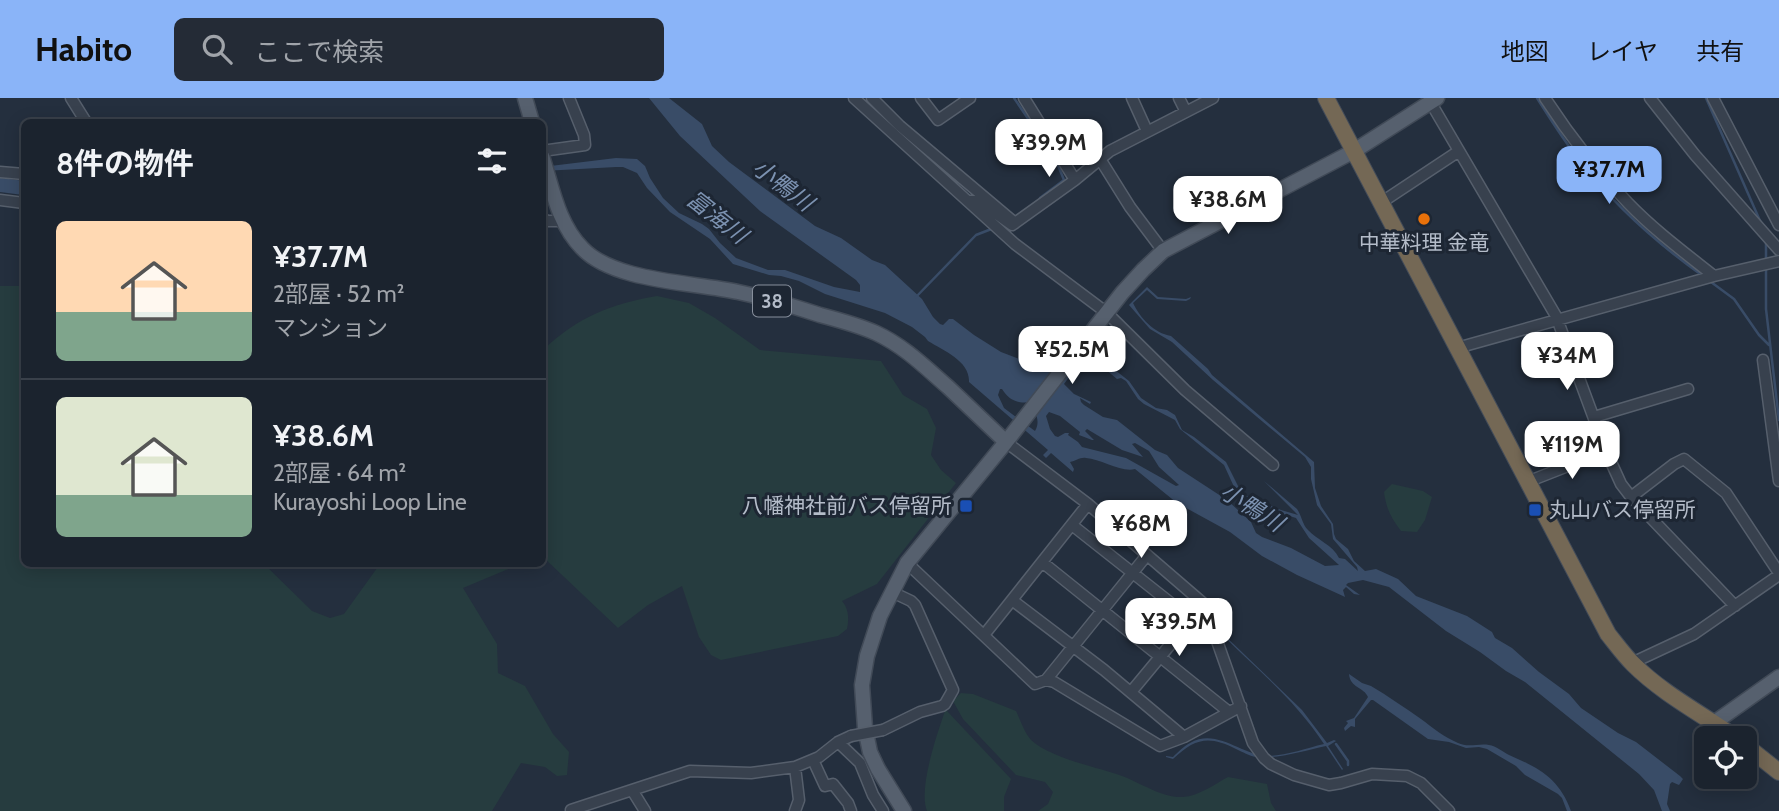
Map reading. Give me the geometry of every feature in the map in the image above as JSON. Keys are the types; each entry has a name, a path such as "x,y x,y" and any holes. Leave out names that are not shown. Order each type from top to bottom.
{"highway":[{"path":"1326,98 1608,634 1632,663 1678,701 1718,726"},
{"path":"1757,755 1779,772"}],"main road":[{"path":"525,98 531,119"},
{"path":"904,811 889,789 870,751 864,728 862,685 867,656 880,616 907,563 1122,293 1163,251 1354,151 1432,100"},
{"name":"38","path":"546,167 564,221 573,238 596,260 609,267 638,275 736,291 778,302 879,335 917,359 1006,442"},
{"path":"1714,723 1779,677"}],"street":[{"path":"71,98 84,119"},
{"path":"546,152 585,145 584,135 569,98"},
{"path":"854,98 1015,244 1273,465"},
{"path":"872,98 900,126 1015,223"},
{"path":"921,98 937,120 970,98"},
{"path":"1024,98 1075,180"},
{"path":"1132,98 1147,131"},
{"path":"1179,98 1185,112"},
{"path":"967,201 978,201 1012,225 1110,151 1213,98"},
{"path":"1545,98 1590,160 1629,204 1712,277"},
{"path":"1650,98 1677,134 1776,246"},
{"path":"1713,98 1779,225"},
{"path":"1432,100 1556,316 1621,484 1735,606"},
{"path":"1382,202 1459,151"},
{"path":"1100,159 1130,207 1163,251"},
{"path":"0,172 21,174"},
{"path":"0,200 21,203"},
{"path":"546,220 564,221"},
{"path":"1457,348 1691,282 1770,263"},
{"path":"1763,360 1779,481"},
{"path":"1594,417 1688,389"},
{"path":"1006,442 1088,504 1204,604 1253,743 1271,764 1294,775 1329,785 1372,774 1406,776 1421,783 1449,811"},
{"path":"1527,482 1606,451"},
{"path":"1631,497 1684,459 1726,493 1779,574 1694,634 1632,663"},
{"path":"984,635 1088,504"},
{"path":"1072,525 1191,620"},
{"path":"907,563 1035,684 1046,680 1147,555"},
{"path":"1042,562 1229,712"},
{"path":"571,810 690,771 751,773 795,767 819,757 838,742 851,736 883,730 920,712 945,704 953,690 915,606 911,601 892,592"},
{"path":"1012,600 1131,692 1184,737"},
{"path":"1131,692 1204,604"},
{"path":"1046,680 1054,682 1160,746 1184,737 1241,706"},
{"path":"838,742 860,763 883,811"},
{"path":"813,760 825,786 833,784 851,811"},
{"path":"794,811 799,800 795,767"},
{"path":"632,790 645,811"}],"green space":[{"path":"0,286 21,286 21,567 267,567 312,611 330,618 344,614 378,567 513,567 463,588 497,644 498,673 525,686 553,734 569,752 567,775 557,776 545,767 521,763 492,811 0,811"},
{"path":"657,296 689,303 760,350 881,361 903,395 927,409 936,428 931,455 941,470 956,483 877,584 842,601 847,611 848,625 838,636 721,660 711,655 699,637 682,586 648,605 618,628 546,560 546,347 582,321 624,303"},
{"path":"1392,484 1423,491 1432,497 1425,520 1417,532 1401,531 1392,517 1384,492"},
{"path":"961,693 973,694 1016,711 1031,740 1062,757 1122,776 1159,793 1175,797 1195,794 1228,777 1267,784 1271,803 1276,811 1038,811 1048,804 1053,792 1045,782 1016,775 963,719 953,701"},
{"path":"945,711 1011,779 1004,797 1004,811 927,811 927,776"}],"water":[{"path":"649,98 669,98 702,124 712,146 729,162 815,226 841,238 872,260 885,265 922,299 940,324 953,319 1001,352 1035,365 1055,369 1094,364 1110,366 1129,381 1141,398 1156,408 1175,415 1182,430 1226,462 1241,492 1298,515 1264,481 1297,509 1304,525 1312,534 1358,571 1333,539 1331,524 1317,505 1311,467 1305,457 1172,342 1150,329 1129,305 1147,287 1158,297 1191,297 1186,301 1157,299 1147,290 1133,303 1148,324 1171,336 1212,375 1314,462 1315,488 1321,506 1333,524 1336,539 1348,549 1354,561 1365,571 1376,569 1398,579 1416,596 1467,616 1492,632 1495,638 1512,648 1569,694 1581,708 1636,742 1680,776 1683,779 1679,785 1672,782 1670,784 1667,804 1670,811 1662,811 1654,790 1639,774 1525,682 1446,631 1389,587 1363,580 1348,583 1346,585 1360,595 1354,594 1346,587 1343,590 1345,597 1262,556 1230,532 1177,503 1135,469 1124,469 1084,458 1070,462 1073,472 1051,453 1046,458 1043,455 1048,450 969,382 961,362 912,327 885,313 825,294 799,281 733,264 710,239 670,212 637,173 623,167 546,171 546,167 616,158 637,159 645,166 663,198 679,213 709,229 736,258 768,270 785,270 834,287 860,292 860,285 856,280 760,211 680,136","holes":["1093,367 1105,369 1117,379 1126,381 1144,404 1175,420 1180,429 1224,465 1235,489 1277,512 1296,518 1309,538 1339,565 1325,566 1291,548 1262,537 1256,533 1251,522 1227,500 1178,468 1167,455 1155,450 1117,420 1103,417 1084,405 1080,398 1090,404 1091,402 1074,394 1064,384 1072,373","1002,389 1014,400 1031,402 1037,420 1035,431 1004,408 998,395","1049,412 1060,416 1080,432 1079,435 1094,440 1085,431 1087,429 1122,450 1143,457 1132,444 1135,443 1149,451 1159,467 1179,485 1176,486 1126,458 1082,447 1069,433 1055,436 1046,416"]},
{"path":"1219,630 1302,710 1327,743 1336,741 1328,746 1342,770 1326,746 1282,756 1256,757 1210,740 1195,743 1173,759 1166,757 1173,757 1188,744 1210,738 1270,756 1324,744 1288,699"},
{"path":"1349,674 1384,694 1453,741 1466,745 1492,746 1539,770 1554,782 1571,811 1567,811 1558,794 1487,749 1466,748 1428,739 1373,700 1355,719 1355,727 1351,726 1345,731 1348,723 1346,721 1354,718 1368,697 1354,685"}],"waterway":[{"path":"1014,98 1055,158 1064,180 1040,198"},
{"path":"1537,98 1574,153 1607,193 1653,237 1703,276"},
{"path":"1706,98 1761,223"},
{"name":"富海川","path":"0,185 21,188"},
{"path":"916,297 976,235 994,228"},
{"path":"1766,242 1766,260"},
{"path":"1766,267 1766,309 1779,420"},
{"path":"1711,282 1734,299 1769,345"},
{"path":"1336,744 1348,765"}],"place":[{"name":"中華料理 金竜","path":"1424,219"},
{"name":"八幡神社前バス停留所","path":"966,506"},
{"name":"丸山バス停留所","path":"1535,510"}],"water label":[{"name":"小鴨川","path":"783,185"},
{"name":"小鴨川","path":"1252,507"}]}
